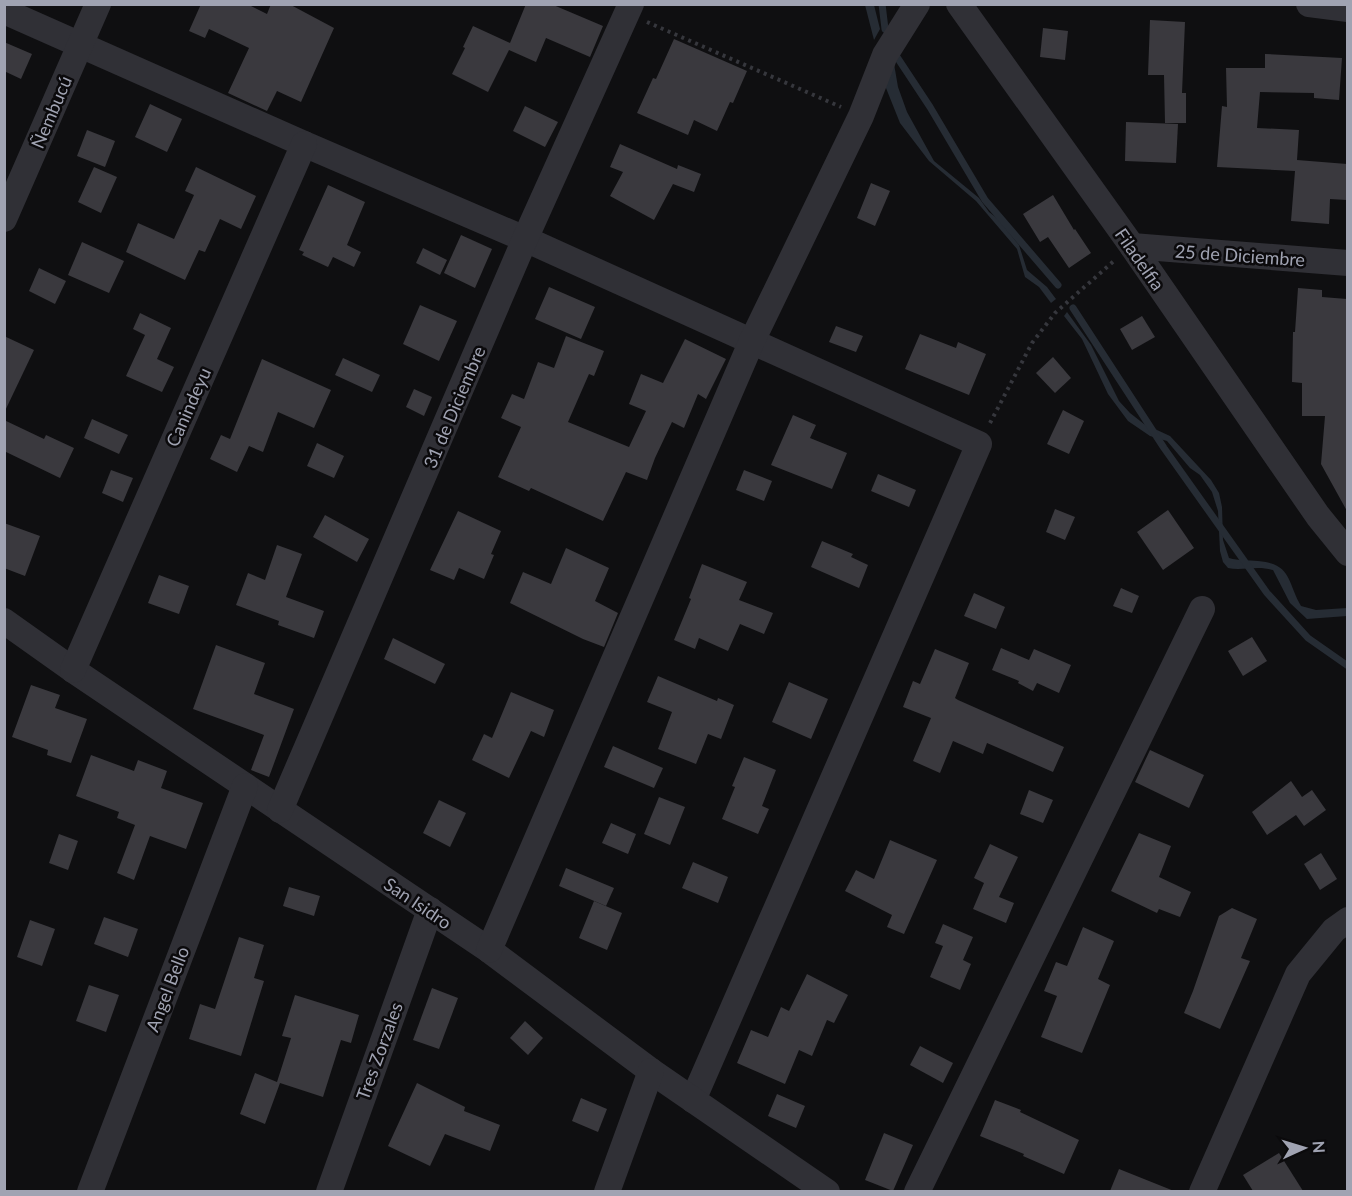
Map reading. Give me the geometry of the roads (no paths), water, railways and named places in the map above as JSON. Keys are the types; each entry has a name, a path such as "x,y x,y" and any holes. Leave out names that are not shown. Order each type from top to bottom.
{"street":[{"name":"Ñembucú","path":"4,219 98,4"},
{"path":"489,950 751,343 861,116 885,55 917,4"},
{"name":"Filadelfia","path":"959,4 1132,246 1318,516 1347,553"},
{"path":"1309,4 1347,9"},
{"name":"31 de Diciembre","path":"280,810 622,7"},
{"path":"4,11 525,239 979,444 693,1100"},
{"name":"Canindeyu","path":"73,670 304,144"},
{"name":"25 de Diciembre","path":"1132,246 1347,263"},
{"path":"1318,516 1347,519"},
{"path":"917,1191 1202,609"},
{"name":"San Isidro","path":"4,621 73,670 489,950 651,1071 828,1191"},
{"name":"Angel Bello","path":"90,1191 245,786"},
{"name":"Tres Zorzales","path":"329,1191 430,910"},
{"path":"1202,1191 1298,974 1334,930 1347,920"},
{"path":"607,1191 651,1071"}],"waterway":[{"path":"882,4 885,29"},
{"path":"895,54 930,107 985,200 1058,285"},
{"path":"1073,308 1164,448 1267,593 1308,638 1348,666"}]}
